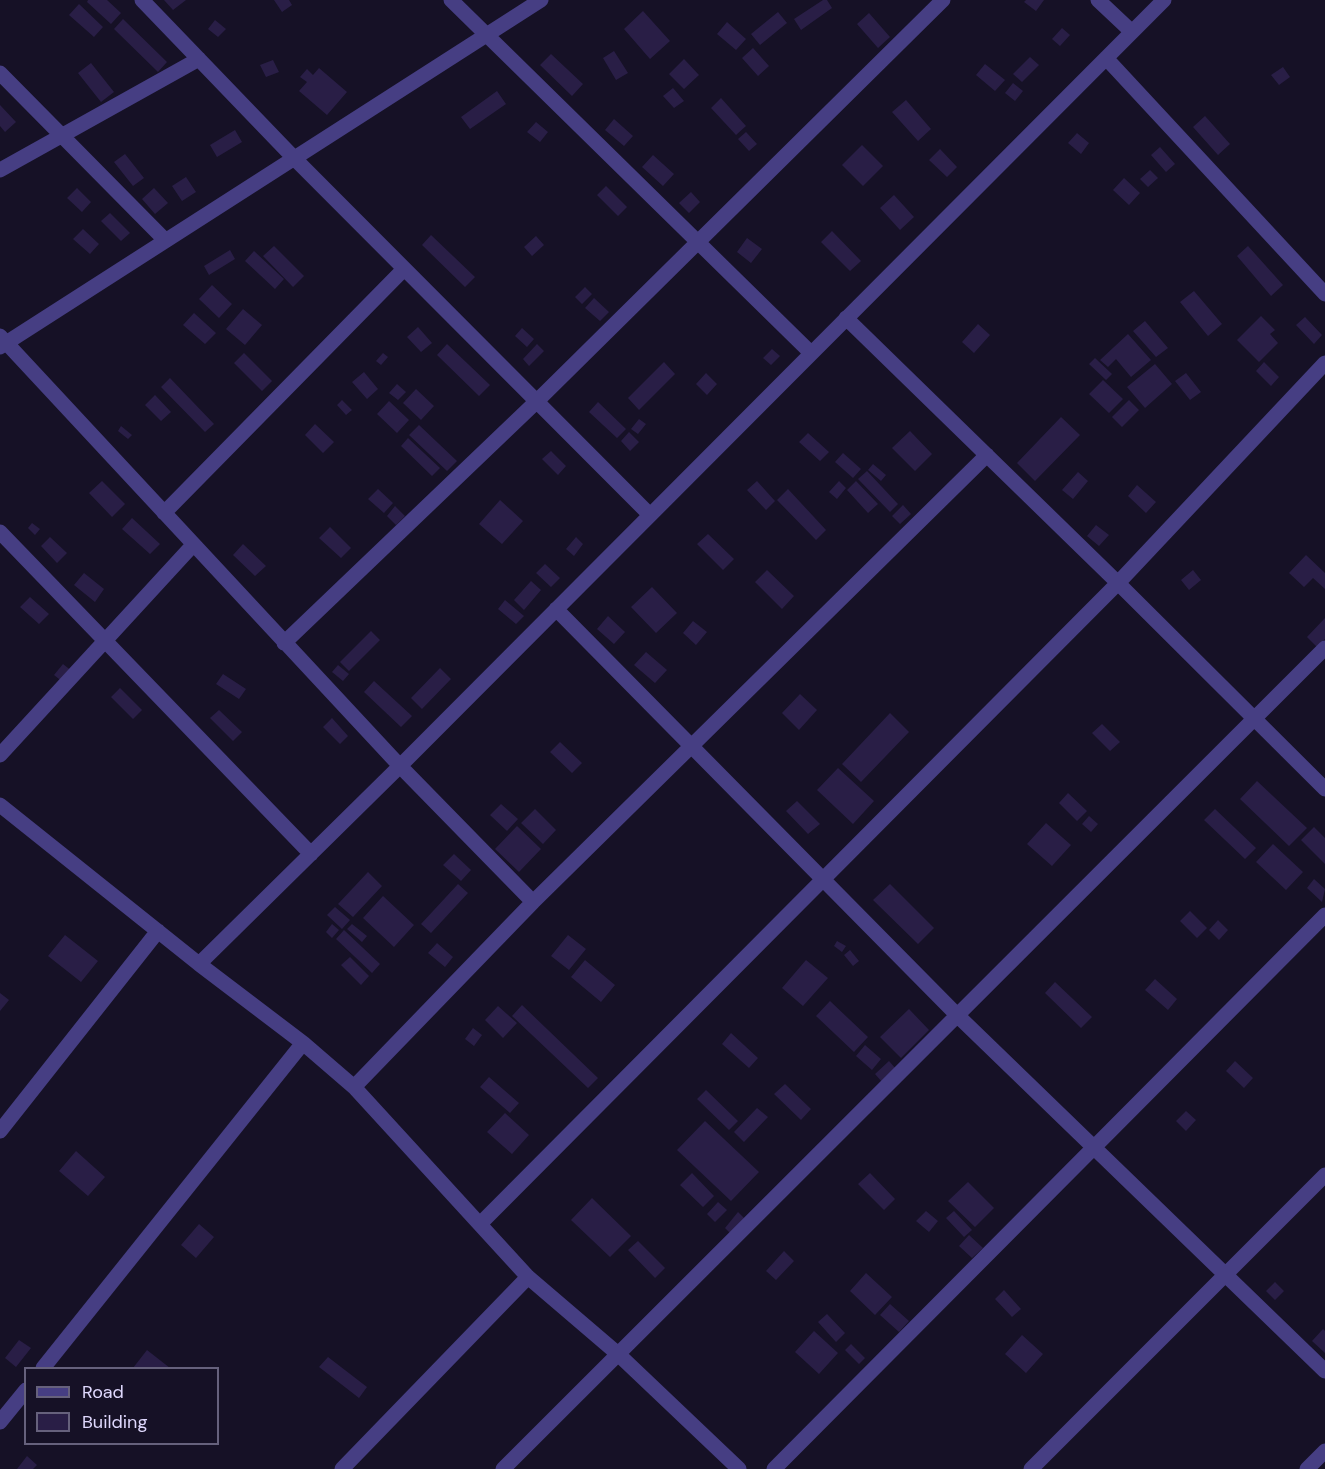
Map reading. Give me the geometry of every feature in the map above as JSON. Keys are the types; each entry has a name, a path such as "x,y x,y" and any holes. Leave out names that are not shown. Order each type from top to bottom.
{"street":[{"path":"142,0 294,158 650,515"},
{"path":"451,0 811,353"},
{"path":"534,902 400,766 2,342 541,0"},
{"path":"284,643 536,402 943,0"},
{"path":"1098,0 1132,32"},
{"path":"199,964 400,766 1164,0"},
{"path":"1106,58 1325,294"},
{"path":"0,170 199,59"},
{"path":"0,73 165,240"},
{"path":"164,513 404,269"},
{"path":"846,318 1325,789"},
{"path":"480,1224 1118,583 1325,363"},
{"path":"354,1087 534,902 987,455"},
{"path":"0,532 311,854"},
{"path":"0,755 193,544"},
{"path":"556,609 958,1016 1325,1371"},
{"path":"503,1469 1325,648"},
{"path":"3,813 303,1043 354,1087 528,1277 618,1354 739,1469"},
{"path":"774,1469 1325,915"},
{"path":"0,1131 158,931"},
{"path":"44,1367 303,1043"},
{"path":"1031,1469 1325,1175"},
{"path":"342,1469 528,1277"},
{"path":"0,1421 24,1392"},
{"path":"1307,1469 1325,1451"}],"building":[{"path":"88,0 107,0 121,13 111,24 87,2"},
{"path":"164,0 186,0 173,10"},
{"path":"274,0 289,0 292,5 282,12"},
{"path":"823,0 827,0 832,8 801,30 794,19"},
{"path":"1044,0 1036,11 1024,2"},
{"path":"79,4 103,27 94,37 69,15"},
{"path":"643,11 670,41 650,59 624,29"},
{"path":"778,12 787,23 760,45 751,34"},
{"path":"869,13 890,37 878,48 857,24"},
{"path":"123,19 167,62 158,72 114,29"},
{"path":"215,20 226,29 218,37 208,29"},
{"path":"727,22 746,39 736,50 717,34"},
{"path":"1062,28 1070,35 1060,46 1052,39"},
{"path":"753,48 769,66 758,76 742,58"},
{"path":"614,51 628,73 616,80 603,58"},
{"path":"551,54 583,84 572,96 540,65"},
{"path":"1030,57 1039,65 1022,82 1013,74"},
{"path":"684,59 699,75 684,89 669,74"},
{"path":"273,60 279,72 266,77 260,65"},
{"path":"91,63 114,92 101,102 78,73"},
{"path":"985,64 1005,80 995,91 976,75"},
{"path":"1283,67 1290,77 1279,85 1271,75"},
{"path":"319,68 347,92 327,115 299,91 307,82 300,77 307,69 313,75"},
{"path":"1013,83 1023,91 1015,101 1005,93"},
{"path":"673,88 684,101 674,108 663,96"},
{"path":"497,91 506,104 470,129 461,117"},
{"path":"721,98 746,126 736,135 711,108"},
{"path":"906,100 931,129 918,141 892,112"},
{"path":"0,105 16,122 5,132 0,126"},
{"path":"1205,116 1230,144 1218,155 1193,127"},
{"path":"614,119 633,136 624,146 605,130"},
{"path":"536,122 548,132 540,142 527,132"},
{"path":"235,130 242,142 217,157 210,145"},
{"path":"746,132 757,144 749,151 738,139"},
{"path":"1077,133 1089,143 1081,154 1068,143"},
{"path":"862,145 883,166 863,186 842,165"},
{"path":"1160,147 1175,164 1166,172 1151,155"},
{"path":"940,149 957,167 947,177 929,160"},
{"path":"125,154 144,178 133,186 114,162"},
{"path":"653,155 674,174 663,186 642,167"},
{"path":"1150,170 1158,178 1148,187 1140,179"},
{"path":"186,177 196,192 182,201 172,186"},
{"path":"1124,178 1140,193 1129,205 1113,190"},
{"path":"606,186 627,207 618,216 597,195"},
{"path":"77,188 91,202 82,212 67,198"},
{"path":"154,188 168,203 155,214 142,199"},
{"path":"691,192 700,202 689,213 679,203"},
{"path":"894,195 914,217 900,230 880,208"},
{"path":"110,213 130,233 121,241 101,221"},
{"path":"83,229 99,244 90,254 73,239"},
{"path":"832,231 861,261 850,271 821,242"},
{"path":"431,235 475,277 465,287 422,245"},
{"path":"536,236 544,245 532,256 524,247"},
{"path":"747,238 762,249 751,263 737,252"},
{"path":"274,246 304,276 293,287 263,256"},
{"path":"1248,246 1283,285 1271,296 1237,256"},
{"path":"230,250 235,259 209,275 204,266"},
{"path":"254,251 284,279 275,289 245,261"},
{"path":"212,285 232,304 219,318 199,299"},
{"path":"585,287 592,294 582,304 575,297"},
{"path":"1194,291 1222,324 1208,336 1180,302"},
{"path":"594,298 609,312 600,321 585,308"},
{"path":"243,309 262,325 245,345 226,329"},
{"path":"194,313 216,333 205,344 183,325"},
{"path":"1261,316 1275,330 1270,334 1278,343 1259,362 1237,340"},
{"path":"1305,317 1322,335 1314,344 1296,325"},
{"path":"1145,321 1168,348 1156,357 1133,331"},
{"path":"978,324 990,335 974,353 962,342"},
{"path":"418,327 432,343 421,352 407,337"},
{"path":"522,328 534,339 527,347 515,336"},
{"path":"1128,334 1151,360 1131,377 1116,359 1108,367 1100,360"},
{"path":"447,344 490,385 479,396 437,355"},
{"path":"537,344 544,351 529,366 523,359"},
{"path":"772,349 780,356 771,365 763,358"},
{"path":"244,353 272,381 262,391 234,363"},
{"path":"383,353 388,357 381,365 376,361"},
{"path":"1095,358 1112,374 1106,380 1089,364"},
{"path":"664,362 675,374 639,410 628,398"},
{"path":"1264,362 1279,377 1271,386 1256,371"},
{"path":"1155,364 1172,384 1145,408 1127,387"},
{"path":"364,372 378,389 367,399 352,382"},
{"path":"706,373 717,384 707,395 696,384"},
{"path":"1186,373 1201,392 1190,400 1175,381"},
{"path":"170,378 214,424 205,432 161,387"},
{"path":"1103,380 1123,399 1109,413 1089,394"},
{"path":"397,384 406,392 398,400 389,393"},
{"path":"416,389 434,406 421,420 403,403"},
{"path":"155,395 171,412 161,421 145,405"},
{"path":"342,400 352,410 346,415 337,405"},
{"path":"1129,400 1139,410 1122,427 1112,417"},
{"path":"389,401 409,420 397,433 377,414"},
{"path":"598,402 626,429 617,438 589,412"},
{"path":"1061,417 1080,435 1035,481 1017,463"},
{"path":"639,419 646,424 638,434 631,429"},
{"path":"315,424 334,442 323,453 305,435"},
{"path":"419,425 457,461 447,471 409,435"},
{"path":"121,426 132,435 128,439 118,431"},
{"path":"910,431 932,454 915,471 892,448"},
{"path":"629,432 639,442 630,451 621,441"},
{"path":"808,433 829,452 820,461 799,442"},
{"path":"408,438 440,468 432,476 401,446"},
{"path":"551,451 566,466 558,475 542,459"},
{"path":"843,453 861,469 853,478 835,462"},
{"path":"873,464 886,475 881,481 868,470"},
{"path":"867,471 898,504 890,512 858,479"},
{"path":"1078,472 1088,481 1073,499 1062,490"},
{"path":"102,481 125,504 112,517 89,493"},
{"path":"757,481 775,501 766,510 747,490"},
{"path":"839,481 846,488 837,499 829,492"},
{"path":"856,481 878,504 868,513 847,490"},
{"path":"1137,485 1156,502 1146,513 1128,496"},
{"path":"378,489 393,503 384,513 368,499"},
{"path":"788,489 826,530 816,540 777,500"},
{"path":"500,500 523,521 502,544 479,524"},
{"path":"903,505 911,514 900,524 892,516"},
{"path":"395,506 405,516 396,525 387,516"},
{"path":"132,518 160,544 150,554 122,529"},
{"path":"32,523 40,529 35,535 28,528"},
{"path":"1096,525 1109,535 1099,546 1087,536"},
{"path":"330,527 351,548 341,558 319,538"},
{"path":"708,534 734,559 723,570 697,544"},
{"path":"50,537 67,553 57,563 41,546"},
{"path":"576,537 583,544 574,556 566,549"},
{"path":"243,544 266,566 255,576 233,555"},
{"path":"1306,555 1325,573 1325,589 1313,578 1304,587 1289,573"},
{"path":"545,564 560,578 551,587 536,573"},
{"path":"767,570 794,596 782,609 755,582"},
{"path":"1193,570 1201,580 1189,590 1181,580"},
{"path":"84,573 104,589 95,602 74,585"},
{"path":"531,581 541,590 524,610 514,600"},
{"path":"652,587 677,613 656,633 631,607"},
{"path":"30,597 49,614 39,624 20,607"},
{"path":"505,600 524,616 516,624 498,609"},
{"path":"608,616 625,632 614,644 597,629"},
{"path":"1325,618 1325,639 1317,647 1307,637"},
{"path":"693,621 707,632 696,645 683,633"},
{"path":"371,631 380,640 349,671 340,662"},
{"path":"646,652 667,670 655,683 634,665"},
{"path":"63,664 73,672 64,683 54,675"},
{"path":"338,665 349,674 343,681 332,672"},
{"path":"440,668 451,679 422,709 411,698"},
{"path":"223,674 246,689 239,699 216,684"},
{"path":"374,681 412,716 401,727 364,692"},
{"path":"120,688 142,710 133,719 111,697"},
{"path":"800,694 817,710 799,730 782,713"},
{"path":"219,710 242,732 233,741 210,718"},
{"path":"890,713 909,732 861,782 842,764"},
{"path":"332,718 348,736 340,744 323,727"},
{"path":"1102,724 1120,742 1110,751 1092,733"},
{"path":"560,742 582,763 572,773 550,752"},
{"path":"838,768 874,801 853,824 817,790"},
{"path":"1257,781 1307,828 1289,846 1240,799"},
{"path":"1068,793 1087,811 1077,821 1059,803"},
{"path":"797,801 820,824 808,834 786,811"},
{"path":"501,804 518,819 507,831 490,815"},
{"path":"535,809 556,830 543,844 521,823"},
{"path":"1215,809 1256,848 1245,859 1204,820"},
{"path":"1089,816 1098,824 1091,832 1082,824"},
{"path":"1046,823 1071,845 1052,866 1027,844"},
{"path":"517,826 541,849 519,872 495,849"},
{"path":"1314,827 1325,838 1325,864 1301,840"},
{"path":"1273,844 1303,872 1286,890 1256,862"},
{"path":"454,854 471,870 461,881 443,865"},
{"path":"368,872 382,886 353,917 338,904"},
{"path":"1314,879 1325,889 1322,902 1307,888"},
{"path":"458,884 468,893 431,933 421,924"},
{"path":"890,884 934,928 918,944 873,900"},
{"path":"383,896 414,925 394,947 363,918"},
{"path":"335,907 350,920 342,929 327,915"},
{"path":"1190,911 1207,928 1197,938 1180,921"},
{"path":"1218,920 1228,930 1219,940 1209,930"},
{"path":"332,924 339,930 332,938 326,932"},
{"path":"352,924 367,936 362,942 347,929"},
{"path":"344,930 380,964 372,973 336,939"},
{"path":"65,935 98,961 81,982 48,956"},
{"path":"568,935 586,949 569,970 551,956"},
{"path":"837,941 846,946 842,952 834,946"},
{"path":"437,943 453,957 445,967 428,953"},
{"path":"850,950 859,961 853,966 844,955"},
{"path":"350,957 369,976 361,985 341,965"},
{"path":"585,960 615,985 601,1002 571,977"},
{"path":"806,960 828,978 803,1006 782,988"},
{"path":"1155,979 1177,999 1168,1010 1145,990"},
{"path":"1055,982 1092,1017 1081,1028 1045,993"},
{"path":"0,993 9,1000 0,1011"},
{"path":"830,1001 868,1037 854,1052 816,1016"},
{"path":"522,1005 598,1078 588,1088 512,1016"},
{"path":"498,1006 517,1023 503,1038 485,1020"},
{"path":"909,1009 929,1030 901,1058 880,1037"},
{"path":"473,1028 482,1035 474,1046 465,1039"},
{"path":"731,1033 758,1058 749,1068 722,1044"},
{"path":"865,1045 881,1059 872,1070 856,1056"},
{"path":"889,1061 896,1069 882,1082 875,1074"},
{"path":"1235,1061 1253,1078 1244,1088 1226,1071"},
{"path":"489,1077 519,1103 510,1113 480,1087"},
{"path":"785,1084 811,1109 801,1120 774,1094"},
{"path":"706,1090 738,1121 729,1130 697,1099"},
{"path":"757,1108 768,1117 744,1142 734,1132"},
{"path":"1186,1111 1196,1120 1186,1131 1176,1121"},
{"path":"505,1113 529,1135 512,1154 487,1132"},
{"path":"705,1121 759,1172 731,1201 677,1150"},
{"path":"76,1151 105,1177 88,1196 59,1171"},
{"path":"692,1173 714,1196 703,1207 680,1185"},
{"path":"870,1173 895,1199 884,1210 858,1184"},
{"path":"968,1182 994,1208 975,1227 948,1201"},
{"path":"592,1198 631,1236 610,1257 571,1220"},
{"path":"718,1202 727,1210 715,1222 707,1214"},
{"path":"926,1211 938,1221 929,1232 916,1221"},
{"path":"954,1211 972,1230 964,1237 946,1218"},
{"path":"738,1212 746,1220 733,1236 725,1228"},
{"path":"199,1224 214,1237 196,1258 181,1245"},
{"path":"969,1235 983,1248 972,1258 959,1246"},
{"path":"638,1241 665,1268 655,1278 628,1250"},
{"path":"784,1251 794,1261 776,1280 766,1271"},
{"path":"866,1273 892,1297 875,1315 850,1291"},
{"path":"1275,1282 1284,1291 1275,1300 1266,1291"},
{"path":"1004,1290 1021,1309 1012,1317 995,1299"},
{"path":"890,1304 909,1321 899,1332 880,1315"},
{"path":"827,1314 845,1333 836,1342 818,1322"},
{"path":"1323,1329 1325,1331 1325,1353 1312,1341"},
{"path":"814,1331 838,1353 819,1374 795,1352"},
{"path":"1022,1335 1043,1354 1026,1373 1005,1354"},
{"path":"19,1340 31,1348 16,1367 5,1358"},
{"path":"851,1344 865,1358 859,1364 845,1350"},
{"path":"147,1350 169,1367 134,1367"},
{"path":"328,1357 367,1387 359,1398 319,1367"},
{"path":"27,1456 37,1465 33,1469 17,1469"}]}
